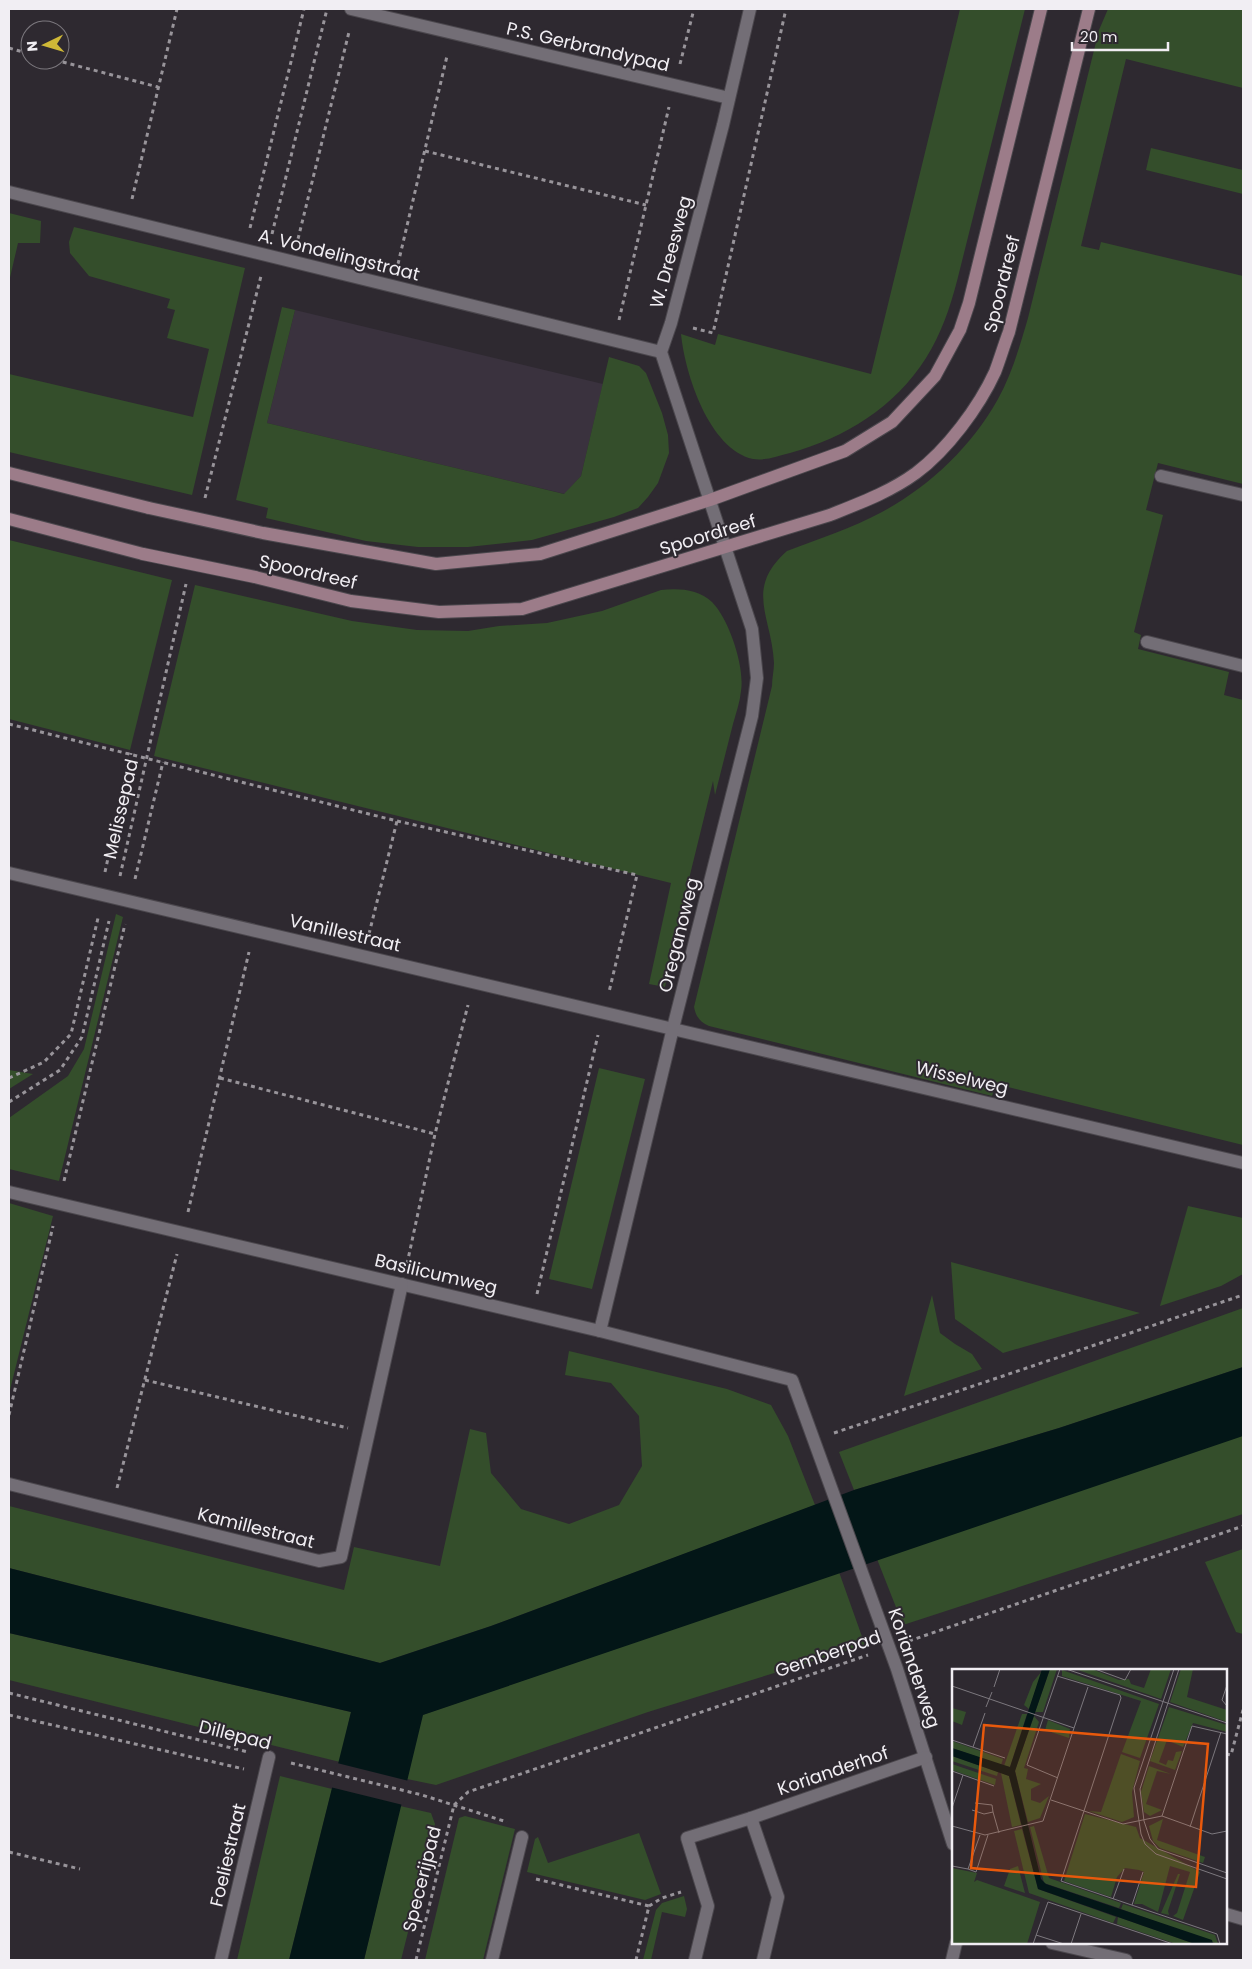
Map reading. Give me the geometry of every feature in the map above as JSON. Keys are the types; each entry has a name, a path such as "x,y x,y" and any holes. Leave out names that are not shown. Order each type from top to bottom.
{"main road":[{"name":"Spoordreef","path":"9,473 148,508 263,533 436,564 540,554 710,500 846,451 892,422 935,376 960,330 969,303 1041,9"},
{"name":"Spoordreef","path":"9,520 143,554 255,577 351,601 429,610 522,609 830,515 875,497 916,473 935,456 981,398 995,371 1009,332 1089,9"}],"street":[{"name":"P.S. Gerbrandypad","path":"353,9 729,98"},
{"name":"W. Dreesweg","path":"661,352 671,323 750,9"},
{"name":"A. Vondelingstraat","path":"9,192 661,352"},
{"path":"661,352 710,500"},
{"path":"1161,476 1243,495"},
{"name":"Oreganoweg","path":"600,1331 673,1028 752,716 757,678 752,628 710,500"},
{"path":"1147,642 1243,666"},
{"name":"Vanillestraat","path":"9,873 673,1028"},
{"name":"Wisselweg","path":"673,1028 1243,1163"},
{"name":"Basilicumweg","path":"9,1192 600,1331 792,1380 814,1439"},
{"name":"Kamillestraat","path":"9,1484 319,1561 341,1557 402,1284"},
{"name":"Korianderweg","path":"814,1439 926,1757 952,1841"},
{"name":"Foeliestraat","path":"221,1960 268,1757"},
{"name":"Korianderhof","path":"695,1960 708,1906 687,1838 751,1818 926,1757"},
{"path":"751,1818 778,1897 763,1960"},
{"path":"492,1960 522,1837"},
{"path":"1227,1914 1243,1918"},
{"path":"952,1960 956,1944"},
{"path":"1056,1944 1126,1960"}],"path":[{"path":"126,221 177,9"},
{"path":"245,250 304,9"},
{"path":"292,262 353,9"},
{"path":"614,340 694,9"},
{"path":"671,323 713,333 786,9"},
{"path":"392,286 452,33"},
{"path":"70,64 158,87"},
{"path":"424,151 646,205"},
{"path":"205,499 207,490"},
{"name":"Melissepad","path":"9,1102 60,1070 82,1037 109,897 147,757 186,582"},
{"path":"9,724 397,821 637,874 532,1315"},
{"path":"9,1078 44,1062 71,1034 109,897 106,864 131,753"},
{"path":"9,1415 163,762"},
{"path":"364,956 397,821"},
{"path":"402,1284 436,1134 474,981"},
{"path":"220,1078 436,1134"},
{"path":"814,1439 1243,1295"},
{"path":"145,1380 368,1433"},
{"name":"Gemberpad","path":"454,1805 468,1792 1243,1526"},
{"name":"Dillepad","path":"9,1693 422,1796 524,1826 522,1837"},
{"path":"1227,1754 1231,1755 1243,1710"},
{"path":"9,1715 265,1774"},
{"name":"Specerijpad","path":"416,1960 454,1805"},
{"path":"9,1852 80,1869"},
{"path":"513,1874 649,1906 662,1898 702,1884"},
{"path":"636,1960 649,1906"}],"shaded area":[{"path":"295,310 603,384 581,476 565,494 267,423"},
{"path":"1243,1367 1243,1436 423,1715 364,1960 289,1960 351,1712 9,1633 9,1568 380,1663 491,1626 854,1490 1059,1428"}],"green space":[{"path":"960,9 1025,9 957,281 948,311 936,340 914,376 884,406 849,429 810,447 771,458 753,459 737,452 724,441 712,426 702,408 688,369 681,334 715,345 718,334 871,374"},
{"path":"1108,9 1243,9 1243,88 1126,59 1081,246 1099,250 1101,242 1243,276 1243,484 1158,463 1146,510 1163,515 1134,632 1141,635 1138,649 1229,672 1224,695 1243,700 1243,1145 996,1084 992,1096 709,1026 699,1019 694,1007 772,686 774,663 763,591 767,578 774,565 787,551 871,518 917,490 948,464 962,449 987,417 998,399 1012,370 1028,318 1099,30"},
{"path":"1151,148 1243,170 1243,194 1146,170"},
{"path":"9,213 41,221 40,243 18,243 9,282"},
{"path":"74,227 245,268 192,495 9,452 9,374 193,417 209,349 167,338 175,310 167,308 170,299 89,276 70,253 69,242"},
{"path":"282,307 295,310 267,423 564,494 581,476 609,357 639,366 646,373 662,413 668,435 669,453 658,483 638,508 614,517 532,540 468,547 418,547 366,541 266,518 268,508 236,500"},
{"path":"9,540 172,580 130,750 9,719"},
{"path":"195,585 352,621 417,630 468,631 499,626 547,623 602,611 661,590 688,590 701,594 712,602 730,631 741,669 741,691 715,795 713,781 665,987 649,984 671,883 154,756"},
{"path":"116,914 123,917 59,1181 9,1169 9,1118 68,1076 84,1049"},
{"path":"599,1068 645,1079 592,1289 549,1279"},
{"path":"9,1070 33,1074 9,1089"},
{"path":"9,1203 53,1216 9,1394"},
{"path":"1188,1206 1243,1218 1243,1274 1221,1286 1160,1306"},
{"path":"951,1262 1140,1313 1003,1353 955,1319"},
{"path":"932,1295 940,1333 972,1354 982,1369 904,1396"},
{"path":"1243,1308 1243,1367 1059,1428 854,1490 839,1452"},
{"path":"569,1351 727,1389 771,1405 788,1436 815,1505 491,1626 380,1663 9,1568 9,1506 344,1590 354,1547 440,1566 470,1429 486,1433 491,1473 521,1509 569,1524 619,1505 642,1466 639,1416 611,1383 565,1375"},
{"path":"1243,1432 1243,1514 903,1625 877,1559"},
{"path":"1243,1549 1243,1634 1236,1632 1205,1562"},
{"path":"839,1572 865,1645 648,1712 436,1785 407,1779 422,1715"},
{"path":"9,1633 351,1712 340,1762 9,1680"},
{"path":"280,1776 332,1789 289,1960 237,1960"},
{"path":"400,1806 431,1813 435,1824 401,1960 364,1960"},
{"path":"465,1816 515,1829 483,1960 425,1960 459,1818"},
{"path":"639,1833 661,1894 645,1900 527,1872 535,1839 538,1837 548,1863"},
{"path":"684,1896 687,1909 685,1917 662,1912 651,1960 643,1960 656,1910 662,1903"}],"pier":[{"path":"337,1763 409,1781 403,1805 330,1787"}]}
